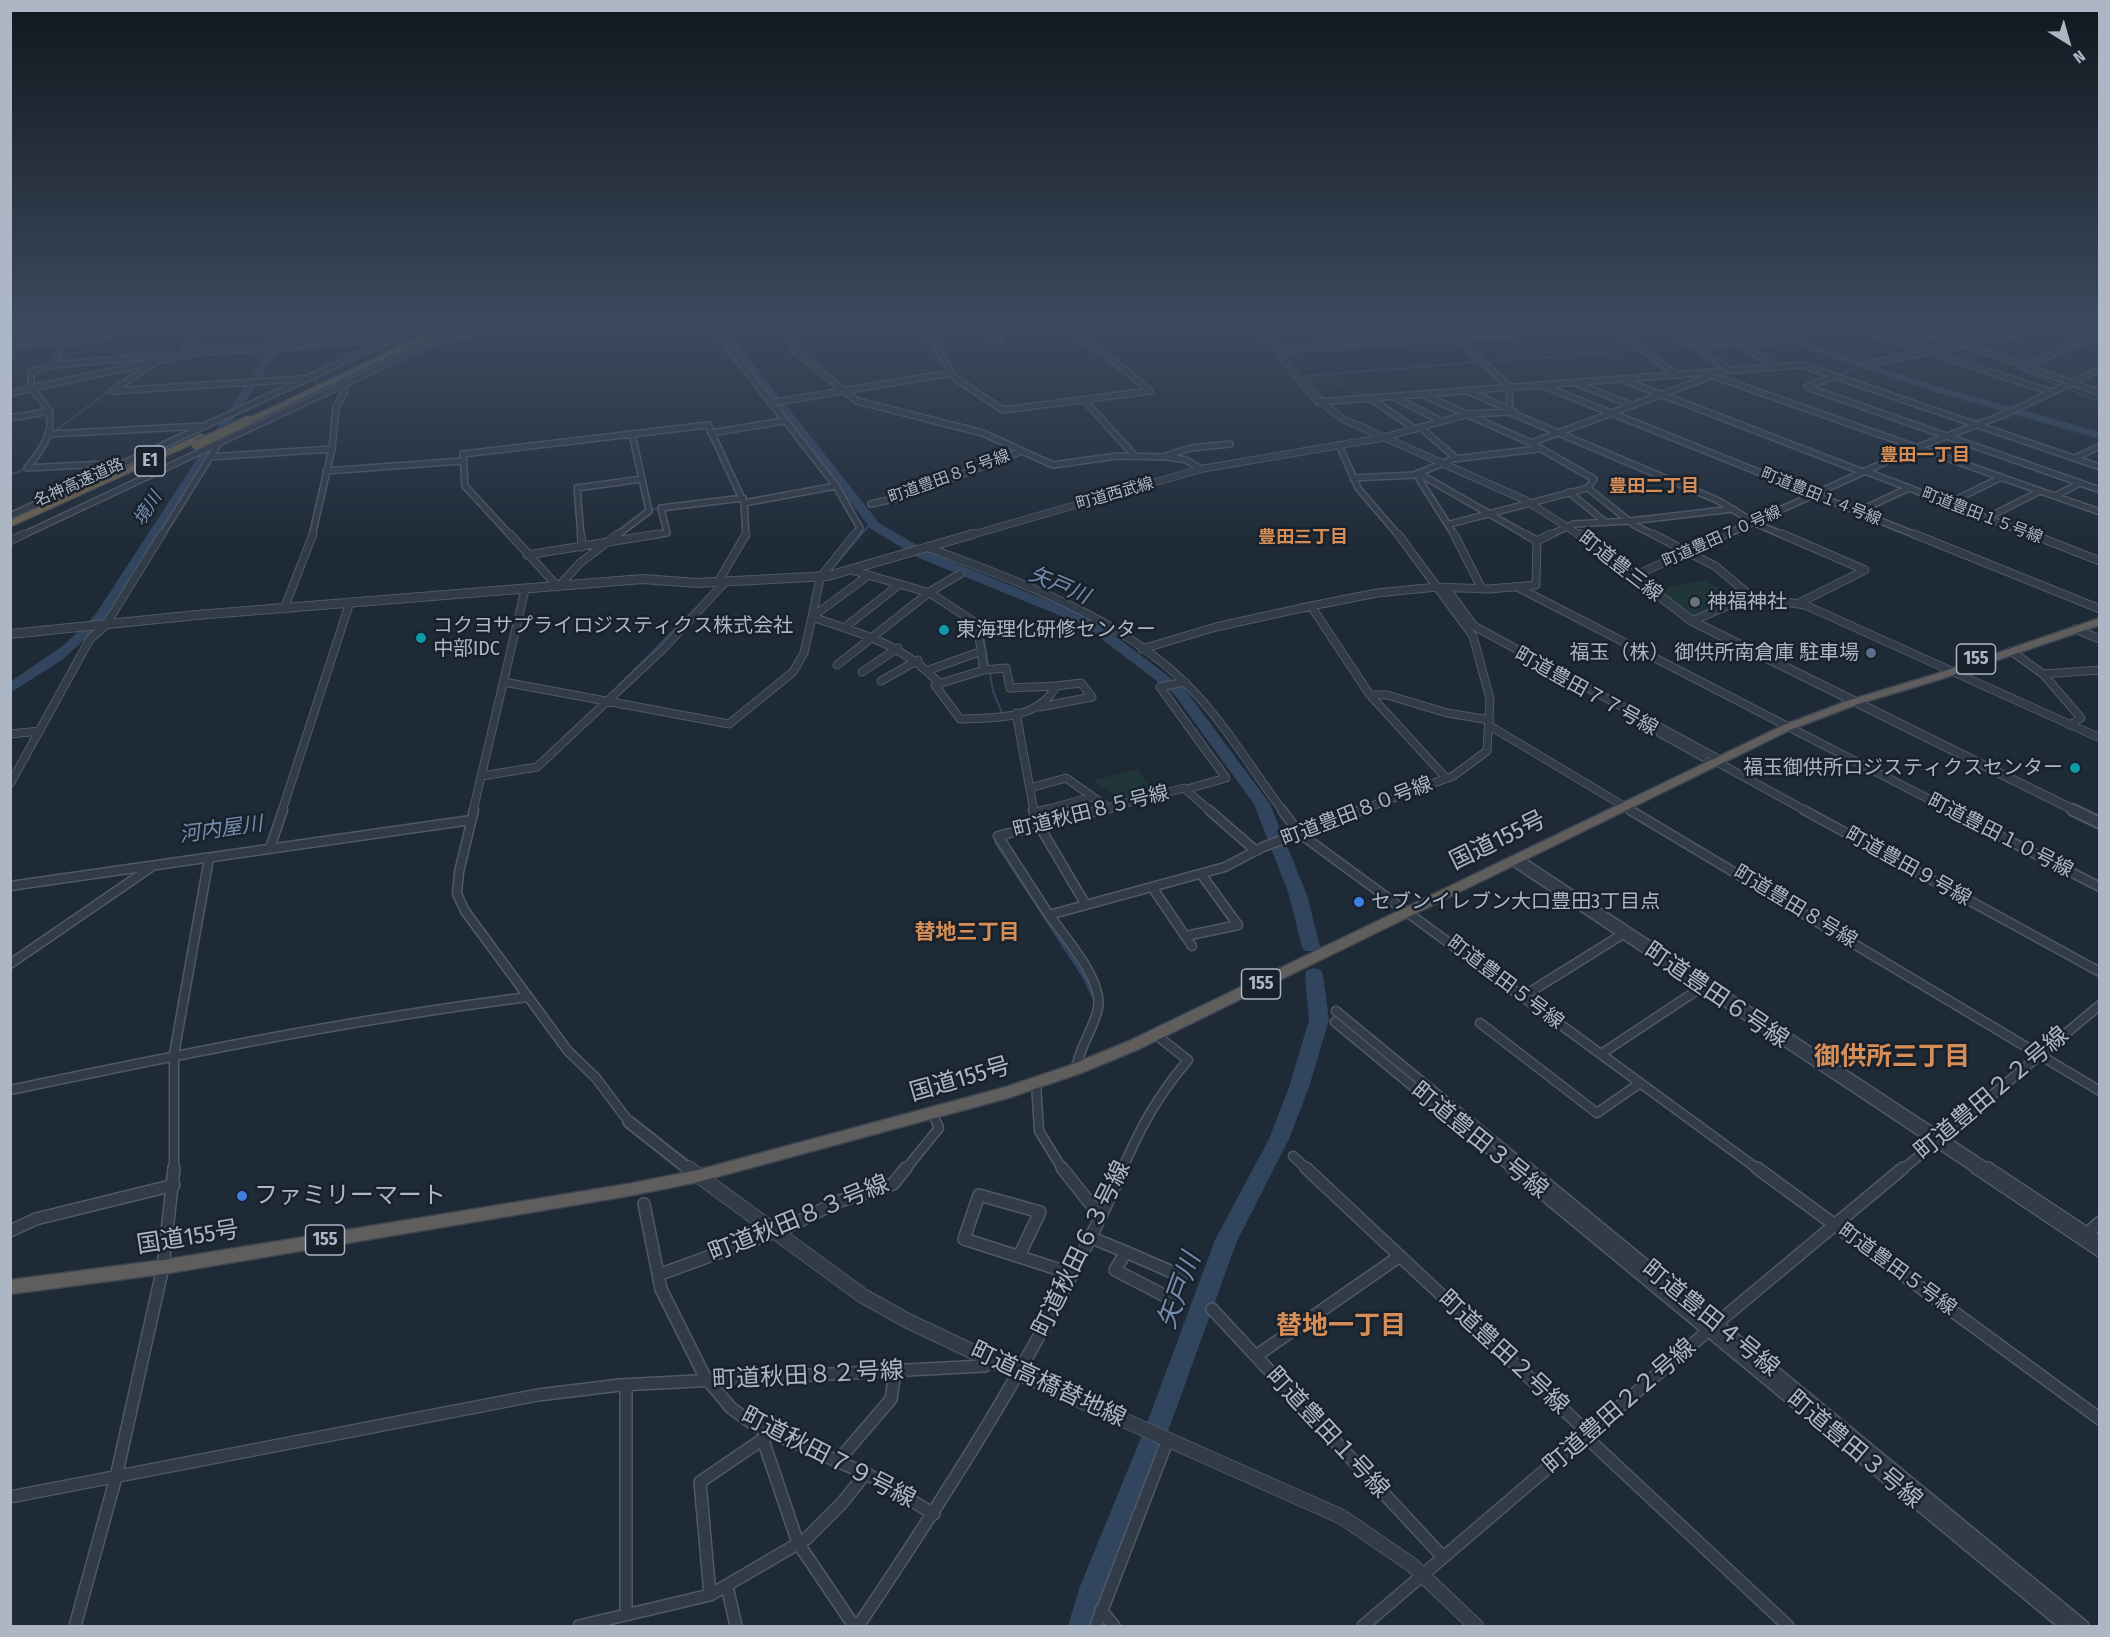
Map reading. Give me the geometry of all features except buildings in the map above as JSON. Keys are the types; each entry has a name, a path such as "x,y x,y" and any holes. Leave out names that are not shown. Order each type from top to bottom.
{"highway":[{"name":"名神高速道路","path":"250,417 284,400"},
{"name":"名神高速道路","path":"10,530 286,400"},
{"name":"名神高速道路","path":"10,524 103,486"},
{"name":"国道155号","path":"1949,670 2012,651 2100,619"},
{"name":"国道155号","path":"10,1287 163,1267 628,1190 698,1176 933,1114 1036,1083 1076,1069 1156,1035 1788,727 1854,702 2100,619"}],"street":[{"path":"43,400 50,411 50,434 43,449 27,468 128,462"},
{"path":"10,516 262,400"},
{"path":"10,541 313,400"},
{"path":"284,609 315,529 332,449 336,407 340,400"},
{"path":"504,682 608,699 729,724 793,672 804,653 820,578 860,528 836,486 769,400"},
{"path":"771,403 781,400"},
{"path":"857,400 863,404 983,433 1022,451"},
{"path":"989,400 1003,410 1089,400"},
{"path":"1319,402 1344,400"},
{"path":"1374,400 1418,428 1457,459"},
{"path":"1400,400 1441,422"},
{"path":"1436,400 1531,443 1594,479 1588,488 1449,524"},
{"path":"1486,400 1716,495 1758,521"},
{"path":"1509,400 1509,411"},
{"name":"町道豊田１４号線","path":"1580,400 2100,609"},
{"path":"1620,400 1631,405"},
{"path":"1531,443 1644,400"},
{"name":"町道豊田１５号線","path":"1679,400 2100,561"},
{"path":"1781,400 2100,513"},
{"path":"1846,400 2100,489"},
{"path":"1849,400 2100,489"},
{"path":"1906,400 2100,467"},
{"name":"町道豊田７０号線","path":"1632,577 1916,448 2010,412 2033,400"},
{"path":"1085,401 1135,456"},
{"name":"町道豊三線","path":"1319,402 1343,420 1531,503 1566,525 1692,621 2100,823"},
{"path":"10,784 90,639 105,626 241,410"},
{"path":"10,418 50,411"},
{"path":"1381,438 1466,414 1509,411"},
{"path":"711,433 783,420"},
{"path":"196,456 215,422"},
{"path":"482,776 537,767 664,648 722,582 746,537 743,500 708,425 463,454 465,486 558,587 580,563 649,511 632,434"},
{"path":"50,434 206,426"},
{"path":"1560,431 1868,569 1799,603"},
{"name":"町道西武線","path":"10,634 643,579 722,582 820,578 1201,469 1381,438"},
{"path":"1168,457 1191,448 1230,444"},
{"name":"町道豊田８０号線","path":"1049,915 1225,867 1259,849 1296,834 1460,773 1487,751 1490,723 1489,693 1469,629 1402,538 1360,491 1339,445"},
{"path":"2075,458 2100,446"},
{"path":"210,457 332,449"},
{"path":"1353,478 1417,474 1457,459 1538,449"},
{"name":"町道豊田８５号線","path":"871,504 903,497 1022,451 1053,465 1116,456 1135,456 1168,457 1191,462 1201,469"},
{"path":"326,471 462,461"},
{"path":"1417,474 1537,541"},
{"path":"1417,474 1449,524 1482,589"},
{"path":"1949,504 2002,477"},
{"path":"582,547 577,488 642,479"},
{"path":"2055,496 2080,483"},
{"path":"527,555 667,533 661,508 743,500 836,486"},
{"path":"1588,488 1630,521 1717,567 1750,596"},
{"path":"1857,512 1909,488"},
{"path":"1987,518 2040,491"},
{"path":"1569,492 1604,521"},
{"path":"1537,541 1566,525 1630,521 1733,509"},
{"path":"1142,649 1216,627 1377,593 1437,587 1482,589 1536,585 1537,541"},
{"name":"町道豊田５号線","path":"923,548 1066,603 1108,624 1142,649 1185,682 1263,781 1296,834 1410,912 1522,997 2100,1419"},
{"path":"853,569 931,592 977,624 984,670"},
{"path":"837,665 931,592 960,574"},
{"path":"812,617 869,575"},
{"path":"844,628 900,584"},
{"name":"町道豊田１０号線","path":"1517,587 2100,887"},
{"name":"町道豊田９号線","path":"1446,588 1474,626 2100,972"},
{"path":"525,590 457,880 458,899 568,1050 610,1095 630,1122"},
{"path":"1692,621 1750,596 1799,603 2100,738"},
{"path":"270,848 349,604"},
{"path":"1311,606 1370,695 1446,778"},
{"path":"812,617 898,648 918,660 940,684"},
{"name":"町道豊田７７号線","path":"1469,629 1703,757"},
{"path":"2075,629 2100,639"},
{"path":"862,672 898,648"},
{"path":"929,670 982,651"},
{"path":"2012,651 2043,674 2081,718 2070,725"},
{"path":"881,681 918,660"},
{"path":"1006,668 1010,688 1081,683 1092,697 1042,706 1007,716 960,719 934,686 984,670 1006,668"},
{"path":"2043,674 2100,670"},
{"path":"1185,682 1160,687 1226,778 1187,789"},
{"path":"1042,706 1058,686"},
{"path":"1370,695 1387,695 1490,723"},
{"path":"1016,714 1034,813 1086,905"},
{"name":"町道豊田８号線","path":"1490,723 2100,1091"},
{"path":"10,734 40,731"},
{"path":"1030,788 1066,778 1110,809"},
{"name":"町道秋田８５号線","path":"1049,915 998,836 1187,789 1259,849"},
{"path":"1034,813 1093,796"},
{"path":"10,886 471,819"},
{"path":"75,1626 116,1477 163,1267 174,1185 174,1054 209,858"},
{"path":"1515,860 1937,1139 2100,1242"},
{"name":"町道豊田６号線","path":"1515,860 1702,987 1937,1139 2100,1251"},
{"path":"10,964 152,867"},
{"path":"1186,936 1238,926 1201,874"},
{"path":"1152,887 1191,946"},
{"path":"1049,915 1093,981 1100,998 1091,1026 1078,1053 1076,1069"},
{"path":"1522,997 1623,934"},
{"path":"1601,1054 1702,987"},
{"path":"10,1090 174,1054 431,1009 528,997"},
{"name":"町道豊田２２号線","path":"1363,1626 1835,1224 2100,1005"},
{"name":"町道豊田３号線","path":"1336,1017 1713,1327 2066,1626"},
{"path":"1480,1023 1597,1113 1640,1083"},
{"name":"町道秋田６３号線","path":"856,1626 934,1514 1020,1374 1092,1238 1143,1122 1161,1093 1188,1060 1156,1035"},
{"path":"1036,1083 1039,1131 1062,1168 1100,1216"},
{"name":"町道秋田８３号線","path":"658,1275 774,1232 837,1202 896,1182 939,1128 933,1114"},
{"name":"町道高橋替地線","path":"630,1122 641,1134 877,1304 1020,1374 1342,1517 1401,1556 1476,1626"},
{"name":"町道豊田２号線","path":"1293,1156 1583,1428 1586,1437 1788,1626"},
{"path":"10,1230 36,1219 174,1185"},
{"path":"1019,1256 1040,1212 980,1195 964,1239 1073,1274"},
{"name":"町道秋田７９号線","path":"644,1204 661,1289 705,1377 739,1416 766,1437 866,1473 934,1514"},
{"path":"2087,1234 2100,1222"},
{"path":"1092,1238 1126,1252 1180,1276 1168,1298 1115,1270 1126,1252"},
{"path":"1256,1356 1400,1256"},
{"name":"町道豊田１号線","path":"1212,1309 1443,1557"},
{"name":"町道豊田４号線","path":"1713,1327 2083,1626"},
{"name":"町道秋田８２号線","path":"10,1497 538,1395 623,1385 984,1366 994,1361"},
{"path":"837,1462 891,1399 895,1372"},
{"path":"622,1619 623,1385"},
{"path":"710,1595 700,1482 766,1437 798,1543 856,1626"},
{"path":"1096,1626 1168,1439"},
{"path":"579,1626 622,1619 710,1595 727,1586 798,1543 843,1503 866,1473"},
{"path":"727,1586 736,1626"},
{"path":"1101,1610 1114,1626"}],"green space":[{"path":"1706,580 1736,600 1692,616 1655,590"},
{"path":"1137,769 1157,794 1129,802 1092,781"}],"waterway":[{"path":"52,433 96,400"},
{"name":"境川","path":"10,689 69,648 100,618 241,400"},
{"name":"矢戸川","path":"777,400 875,526 924,555 1088,622 1179,691 1262,804 1298,895 1311,947"},
{"path":"1976,400 2100,436"},
{"path":"10,475 28,468"},
{"path":"743,496 746,500 814,487"},
{"path":"648,510 662,508"},
{"path":"831,570 871,523"},
{"path":"937,594 981,623 993,691 1002,713"},
{"path":"492,718 520,596"},
{"path":"618,686 698,606"},
{"path":"805,658 815,621"},
{"path":"996,842 1085,978 1095,1000"},
{"name":"矢戸川","path":"1082,1626 1093,1589 1159,1423 1226,1240 1279,1139 1299,1087 1319,1020 1314,975"}],"place":[{"name":"神福神社","path":"1695,602"},
{"name":"東海理化研修センター","path":"944,630"},
{"name":"コクヨサプライロジスティクス株式会社 中部IDC","path":"421,638"},
{"name":"福玉（株） 御供所南倉庫 駐車場","path":"1871,653"},
{"name":"福玉御供所ロジスティクスセンター","path":"2075,768"},
{"name":"セブンイレブン大口豊田3丁目点","path":"1359,902"},
{"name":"ファミリーマート","path":"242,1196"}],"district":[{"name":"豊田一丁目","path":"1925,456"},
{"name":"豊田二丁目","path":"1654,487"},
{"name":"豊田三丁目","path":"1303,538"},
{"name":"替地三丁目","path":"967,933"},
{"name":"御供所三丁目","path":"1892,1058"},
{"name":"替地一丁目","path":"1341,1327"}],"water label":[{"name":"河内屋川","path":"221,830"}]}
